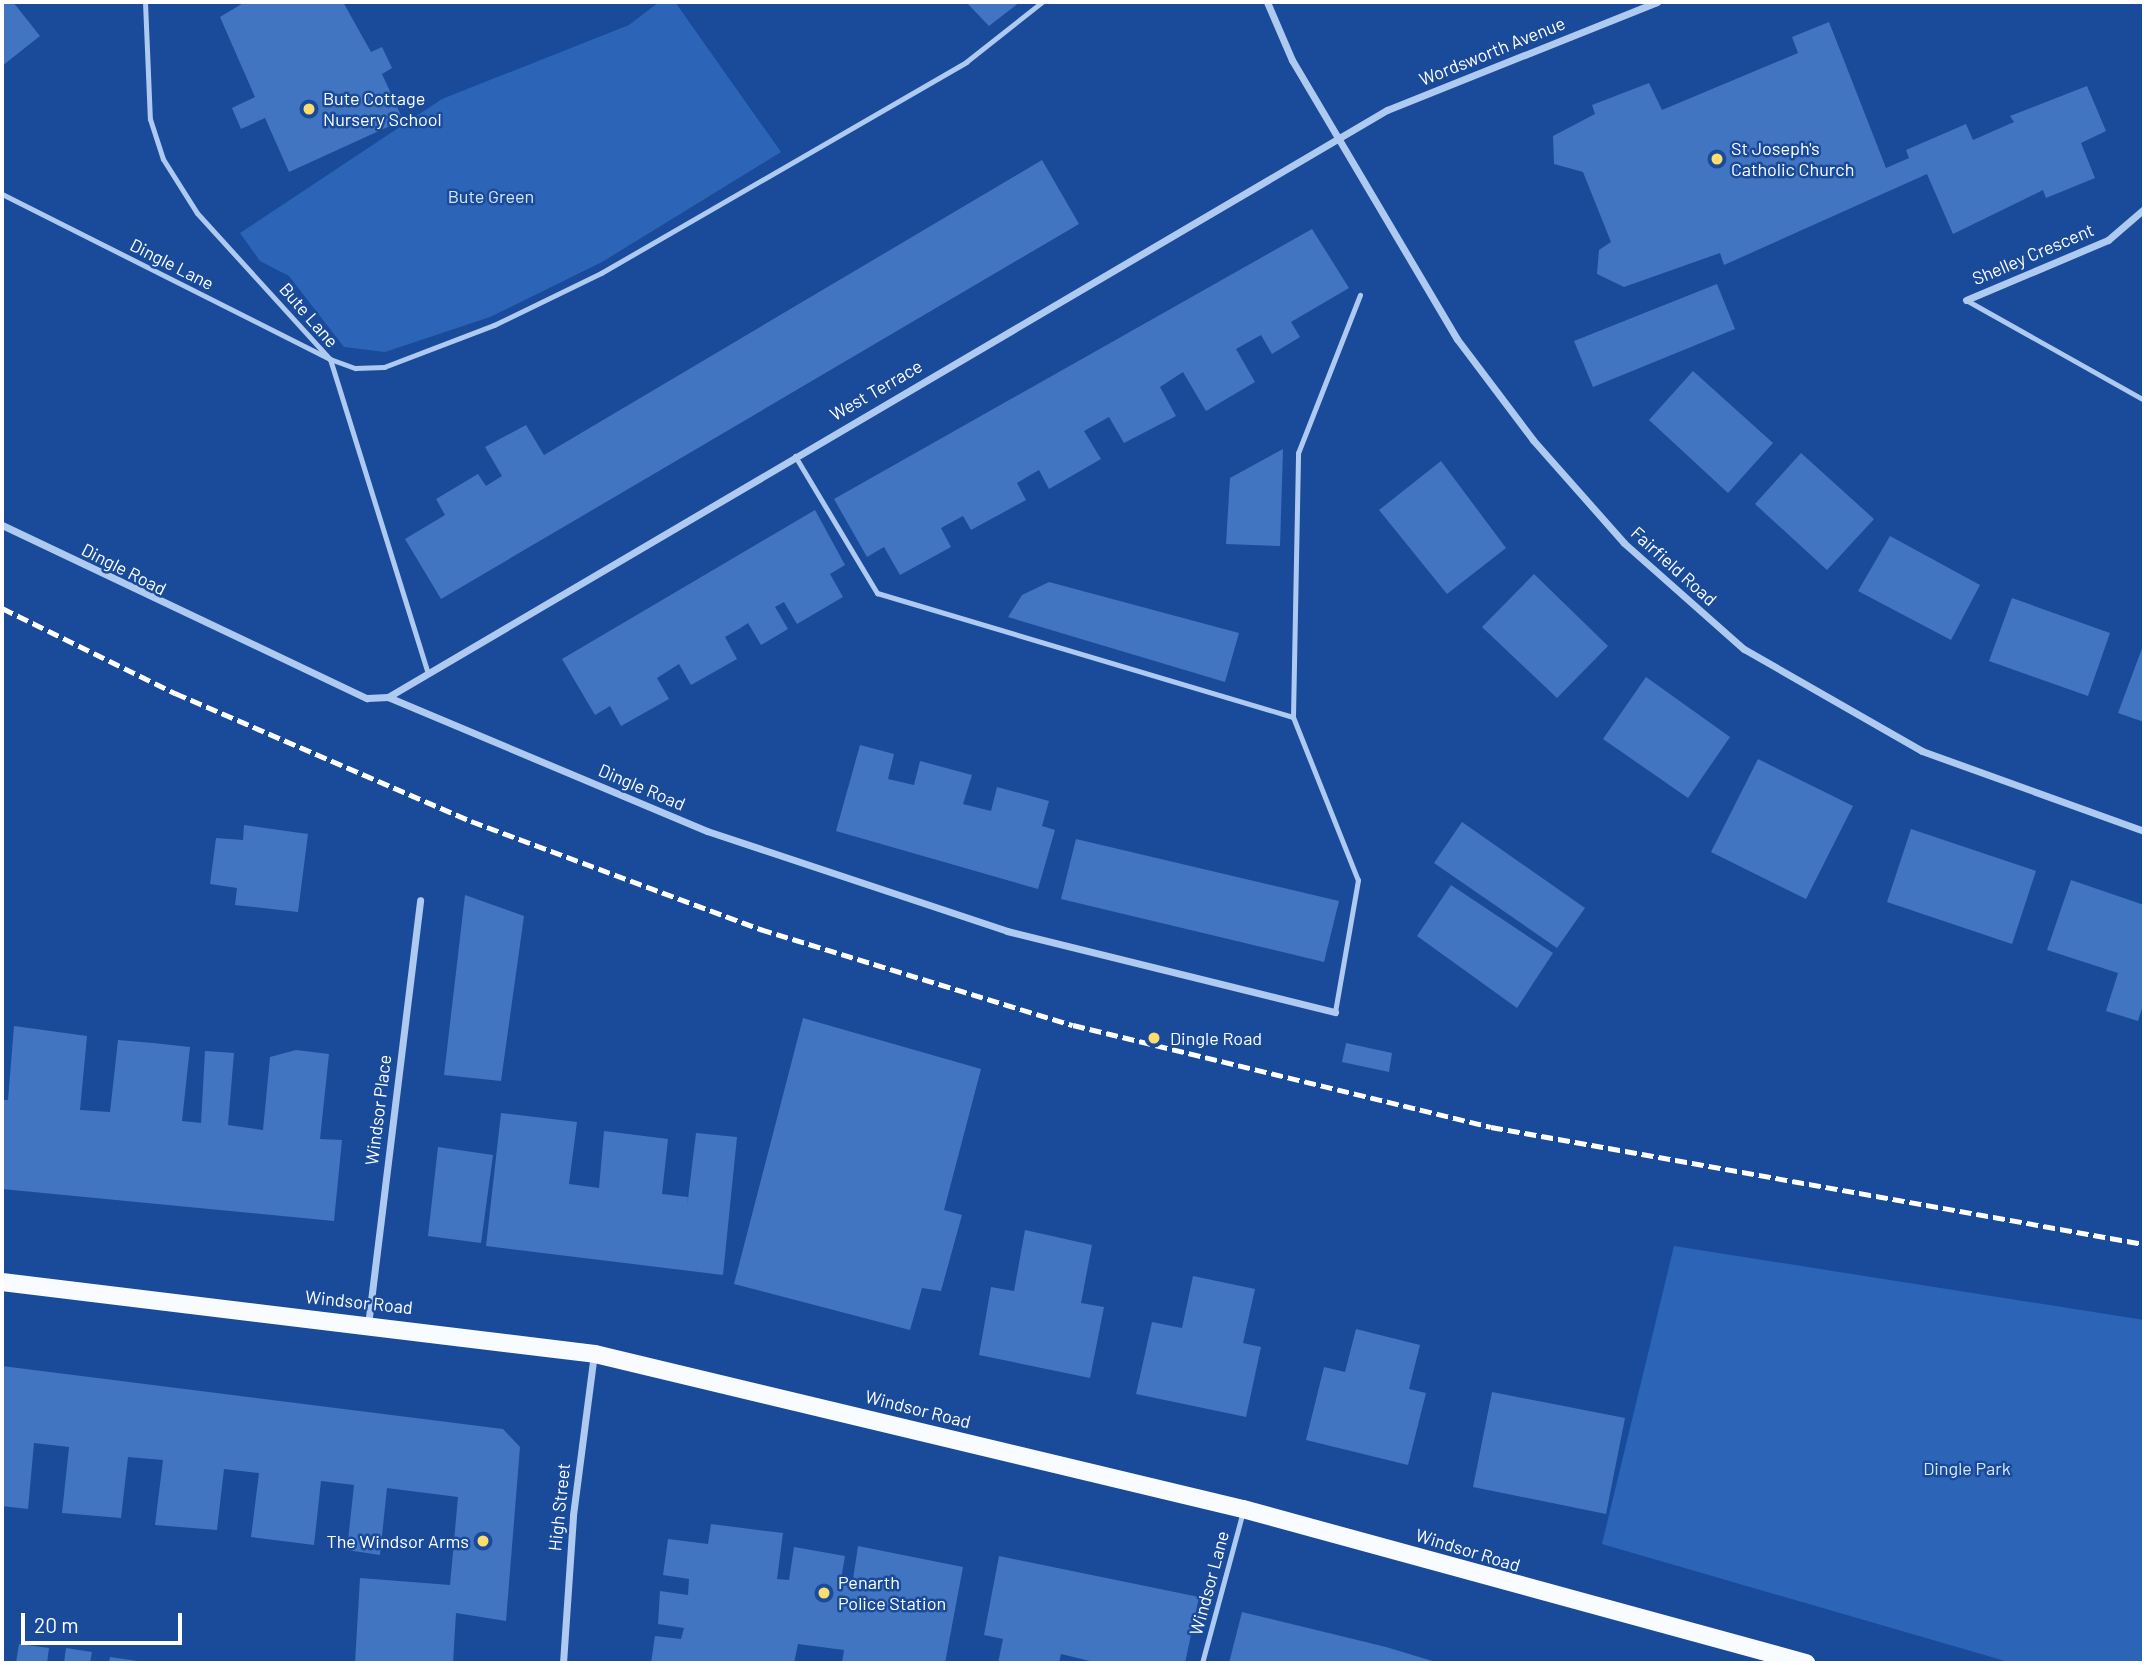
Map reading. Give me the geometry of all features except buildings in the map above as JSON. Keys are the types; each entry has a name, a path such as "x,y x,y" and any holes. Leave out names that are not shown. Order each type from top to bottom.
{"main road":[{"name":"Windsor Road","path":"2,1282 594,1354 1243,1509 1807,1663"}],"street":[{"name":"Fairfield Road","path":"1267,2 1292,60 1340,136 1457,340 1506,404 1624,543 1744,649 1922,751 2144,831"},
{"name":"Wordsworth Avenue","path":"1340,136 1387,110 1657,2"},
{"name":"West Terrace","path":"427,671 1340,136"},
{"name":"Shelley Crescent","path":"1966,300 2108,240 2144,209"},
{"name":"Dingle Road","path":"2,525 367,698 388,696 707,831 1007,931 1335,1012"},
{"path":"388,696 427,671"},
{"name":"Windsor Place","path":"368,1325 420,900"},
{"name":"High Street","path":"563,1663 573,1515 594,1354"}],"lane":[{"name":"Bute Lane","path":"145,2 149,108 163,159 197,213 330,359 427,671"},
{"name":"Dingle Lane","path":"2,194 330,359 355,368 405,360 601,273 966,62 1042,2"},
{"path":"1335,1012 1358,880 1293,717 1298,453 1360,295"},
{"path":"1966,300 2144,400"},
{"path":"795,456 877,593 1293,717"},
{"name":"Windsor Lane","path":"1202,1663 1243,1509"}],"green space":[{"name":"Bute Green","path":"659,2 675,2 781,152 602,262 490,317 385,352 344,347 289,276 260,261 240,233 442,99 629,25"},
{"name":"Dingle Park","path":"1674,1246 2144,1320 2144,1663 2012,1663 1602,1544"}],"railway":[{"path":"2,608 175,693 471,821 760,929 1073,1025 1491,1127 2144,1244"}],"place":[{"name":"Bute Cottage Nursery School","path":"309,109"},
{"name":"St Joseph's Catholic Church","path":"1717,159"},
{"name":"Dingle Road","path":"1154,1038"},
{"name":"The Windsor Arms","path":"483,1541"},
{"name":"Penarth Police Station","path":"824,1593"}]}
